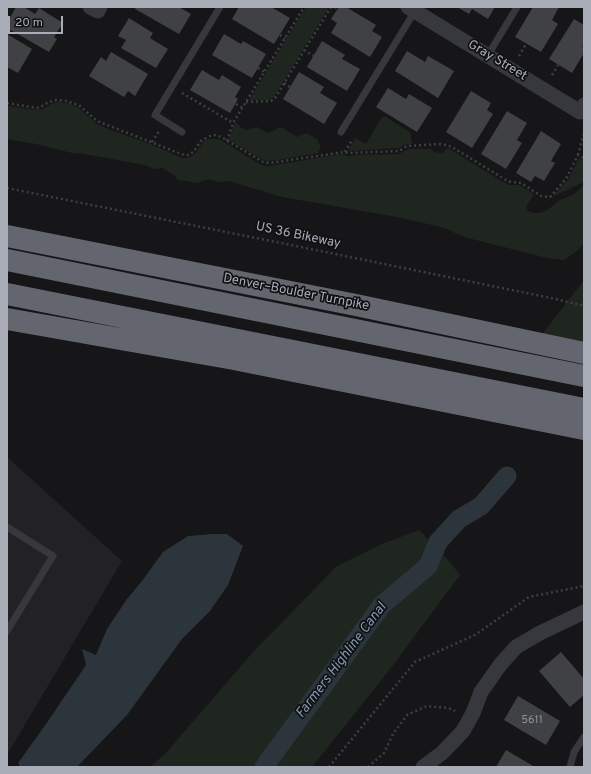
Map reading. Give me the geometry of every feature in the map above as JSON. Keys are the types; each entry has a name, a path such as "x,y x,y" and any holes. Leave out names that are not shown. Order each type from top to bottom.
{"highway":[{"name":"Denver–Boulder Turnpike","path":"7,236 351,304 584,353"},
{"path":"7,260 584,376"},
{"path":"7,294 584,409"},
{"path":"7,319 242,361 584,429"}],"street":[{"path":"90,7 98,11 100,7"},
{"name":"Gray Street","path":"412,9 580,112 584,105"},
{"path":"423,767 442,753 463,732 481,692 500,665 516,647 540,633 584,612"}],"lane":[{"path":"182,132 155,116 220,7"},
{"path":"488,55 517,7"},
{"path":"341,132 412,9"},
{"path":"7,527 53,556 7,631"},
{"path":"570,767 574,752 584,737"}],"path":[{"path":"227,141 233,123 304,7"},
{"path":"246,102 271,101 275,98 330,7"},
{"path":"280,35 285,39"},
{"path":"519,56 526,44"},
{"path":"304,50 314,56"},
{"path":"551,76 558,65"},
{"path":"258,68 265,72"},
{"path":"284,83 290,87"},
{"path":"172,87 233,123"},
{"path":"7,103 37,108 56,100 67,101 80,106 97,121 184,155 190,155 200,141 216,135 263,162 269,163 345,152 399,151 407,146 440,144 452,146 506,180 521,183 541,196 550,197 566,180 578,155 584,133"},
{"path":"236,104 243,108"},
{"path":"345,152 353,138"},
{"path":"578,155 584,158"},
{"name":"US 36 Bikeway","path":"7,188 556,299 584,306"},
{"path":"329,767 415,662 475,635 529,597 584,586"},
{"path":"368,767 384,752 393,734 406,715 427,706 448,708 470,718"}],"shaded area":[{"path":"306,7 329,7 274,97 267,100 249,100"},
{"path":"53,103 68,103 79,108 97,124 110,130 148,143 182,158 190,157 196,153 205,140 212,139 219,139 261,165 269,166 341,154 349,156 399,154 409,149 431,149 434,152 442,153 448,148 503,182 509,185 519,185 534,194 526,207 528,211 533,213 546,211 560,200 571,196 584,186 584,243 577,251 564,260 547,258 468,238 445,228 397,217 282,197 229,181 217,182 208,179 198,183 178,180 174,175 162,168 154,169 145,165 72,153 36,144 7,139 7,106 37,110 43,109"},
{"path":"384,116 410,132 412,144 404,145 399,148 348,151 355,138 366,144 381,118"},
{"path":"235,122 243,129 247,130 257,127 268,133 279,128 283,128 297,137 306,133 317,139 320,149 318,153 266,161 229,140"},
{"path":"579,158 584,161 584,182 552,197 568,180"},
{"path":"584,280 584,344 540,337"},
{"path":"7,457 122,561 7,755"},
{"path":"419,530 449,561 460,575 391,668 312,767 150,767 165,754 253,652 337,566 382,544"},
{"path":"227,534 243,546 228,585 210,611 182,639 127,715 77,767 20,767 18,763 86,665 82,649 96,655 107,629 127,599 163,552 188,536"}],"building":[{"path":"16,7 24,7 35,14 39,8 63,23 54,37 57,39 49,52 7,28 7,23"},
{"path":"136,7 179,7 191,14 179,34 135,9"},
{"path":"239,7 271,7 290,18 274,44 232,19"},
{"path":"339,7 346,7 376,25 372,31 382,37 370,57 331,33 337,23 331,19"},
{"path":"457,7 495,7 488,19 472,9 469,14"},
{"path":"533,7 559,7 552,20 558,24 541,52 515,37"},
{"path":"129,18 153,33 150,38 168,49 156,68 121,48 126,40 118,36"},
{"path":"574,19 584,25 584,44 582,47 584,48 584,53 572,73 549,59"},
{"path":"7,34 32,49 18,73 7,67"},
{"path":"224,34 241,44 243,41 266,54 252,78 212,55"},
{"path":"322,41 345,55 342,59 360,69 347,91 307,67"},
{"path":"407,51 425,62 428,56 454,71 438,98 395,71"},
{"path":"111,52 148,74 135,96 128,91 124,97 89,76 101,57 106,61"},
{"path":"202,70 219,80 222,75 241,87 235,97 238,99 230,113 190,90"},
{"path":"299,72 324,87 320,93 337,103 324,124 283,99"},
{"path":"388,88 406,99 409,94 432,108 417,132 376,107"},
{"path":"471,91 491,103 487,110 493,114 472,148 446,132"},
{"path":"507,111 527,123 517,140 522,143 506,169 481,154"},
{"path":"541,131 561,144 551,161 555,163 544,181 535,176 531,182 516,173"},
{"path":"561,652 584,679 584,695 570,707 539,671"},
{"path":"518,696 560,721 546,745 504,720"},
{"path":"506,750 535,767 496,767"}],"waterway":[{"name":"Farmers Highline Canal","path":"264,767 382,605 428,566 438,542 459,519 481,506 507,476"}]}
